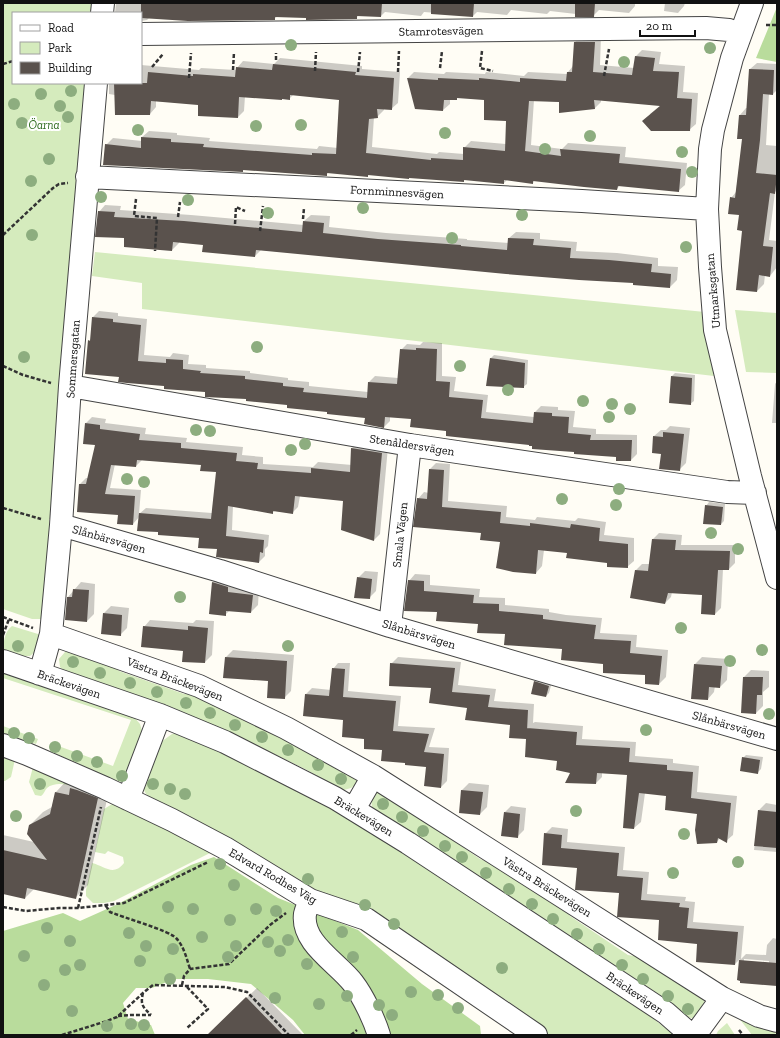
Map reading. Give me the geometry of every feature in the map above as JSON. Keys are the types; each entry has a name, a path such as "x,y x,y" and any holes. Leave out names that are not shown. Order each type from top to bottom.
{"street":[{"name":"Utmarksgatan","path":"752,3 730,65 713,130 710,149 707,209 710,267 716,330 777,578"},
{"name":"Stamrotesvägen","path":"142,34 706,28 728,30 740,34"},
{"name":"Sommersgatan","path":"51,634 61,525 70,386 96,84"},
{"name":"Fornminnesvägen","path":"87,178 582,201 707,209"},
{"name":"Stenåldersvägen","path":"70,386 410,445 727,492 755,493"},
{"name":"Smala Vägen","path":"390,626 410,445"},
{"name":"Slånbärsvägen","path":"61,525 220,571 390,626 777,739"},
{"path":"40,674 51,634"},
{"name":"Västra Bräckevägen","path":"51,634 199,686 286,728 372,776 722,998 759,1016 777,1022"},
{"name":"Bräckevägen","path":"3,661 160,715 225,742 354,809 666,1013 691,1035"},
{"path":"128,799 160,715"},
{"name":"Edvard Rodhes Väg","path":"3,745 105,788 172,820 225,848 310,900 366,919 536,1035"},
{"path":"354,809 372,776"},
{"path":"310,900 305,916 307,931 314,944 353,983 373,1020 379,1035"},
{"path":"695,1035 722,998"}],"path":[{"path":"604,76 612,29"},
{"path":"484,30 480,68 494,71"},
{"path":"189,78 192,33"},
{"path":"440,68 443,47"},
{"path":"152,67 166,51"},
{"path":"3,235 53,188 59,184 79,182 87,178"},
{"path":"137,180 134,216 158,218 155,251"},
{"path":"260,231 265,186"},
{"path":"235,224 236,207 245,211"},
{"path":"3,366 23,375 60,386 70,386"},
{"path":"3,508 61,525"},
{"path":"3,617 51,634"},
{"path":"3,635 9,619"},
{"path":"78,908 105,788"},
{"path":"3,907 26,911 106,906 124,903 221,856 225,848"},
{"path":"106,906 110,912 160,930 176,938 184,952 190,969"},
{"path":"182,985 184,976 190,969 229,964 270,925 290,911"},
{"path":"62,1035 107,1021 117,1016 153,985 182,985 187,987 225,987 247,992 289,1035"},
{"path":"187,987 208,1009 187,1028"},
{"path":"117,1016 132,1014 151,1015 141,1002 143,993"}],"green space":[{"name":"Öarna","path":"3,3 98,3 97,12 12,12 12,84 90,84 51,519 49,519 49,525 51,526 43,619 32,619 3,609"},
{"path":"777,7 777,62 756,58"},
{"path":"95,252 705,312 714,376 142,309 142,283 92,276"},
{"path":"735,310 777,313 777,373 746,372"},
{"path":"12,626 38,634 40,636 37,650 30,656 22,656 13,653 3,654 6,635"},
{"path":"68,650 116,667 119,671 184,694 200,694 306,750 357,779 355,785 344,790 336,787 307,770 227,731 64,671 60,667 59,659"},
{"path":"3,671 134,717 140,724 143,734 126,776 122,780 116,781 50,751 53,744 113,766 131,720 3,678"},
{"path":"3,726 38,739 36,744 3,733"},
{"path":"178,733 241,760 328,806 383,840 645,1012 674,1035 550,1035 524,1017 516,1007 505,999 497,998 244,850 206,825 152,799 146,794 143,788 161,742 172,734"},
{"path":"3,752 16,755 11,777 5,781 3,781"},
{"path":"33,767 73,786 56,784 47,788 41,796 35,795 29,782"},
{"path":"379,789 480,859 498,864 563,906 570,916 628,955 646,958 700,994 706,1008 694,1019 688,1017 376,812 372,807 371,798"},
{"path":"117,801 210,850 210,853 114,901 93,903 86,896 92,863 112,870 120,867 124,863 123,857 108,851 105,854 95,852 104,809"},
{"path":"214,857 278,898 358,930 422,984 480,1026 481,1035 305,1035 293,1020 251,984 208,979 174,979 152,988 136,988 123,1003 128,1019 151,1025 155,1035 3,1035 3,931 63,913 80,921 118,904 191,865"},
{"path":"738,1017 777,1031 777,1035 752,1035"},
{"path":"727,1023 735,1035 716,1035 718,1031"}],"building":[{"path":"141,3 382,3 381,17 357,16 357,19 306,20 306,18 275,17 275,20 188,21 142,18"},
{"path":"431,3 474,3 473,17 431,14"},
{"path":"575,3 595,3 594,17 575,17"},
{"path":"574,42 595,42 593,72 632,75 635,56 655,58 653,71 679,72 677,98 692,99 690,131 651,131 642,121 660,106 594,100 595,109 559,113 559,102 529,101 525,151 561,156 560,149 620,154 619,163 681,169 679,192 618,186 617,190 533,181 533,184 504,180 504,184 464,180 464,182 368,175 368,177 327,173 327,176 243,170 243,172 103,165 105,144 141,148 141,137 171,139 171,142 204,144 203,147 312,155 312,153 336,154 339,100 290,95 290,100 239,97 238,118 198,116 198,105 151,101 150,115 115,115 114,84 147,83 148,72 193,76 193,74 235,77 236,67 272,70 273,64 356,72 355,75 394,78 392,110 377,109 378,118 369,119 366,153 431,160 431,158 463,160 463,147 505,151 506,121 484,120 484,100 457,98 457,100 444,100 443,111 415,109 407,78 479,80 479,78 520,82 520,78 566,81 567,72 572,72"},
{"path":"749,69 774,70 773,95 763,94 756,173 777,175 775,194 770,193 763,246 773,247 770,277 759,275 757,292 736,290 742,231 737,230 739,215 728,214 730,197 735,198 742,139 737,139 739,115 746,115"},
{"path":"98,211 115,212 114,217 184,221 302,232 303,221 324,223 323,233 507,250 508,238 534,239 533,245 571,248 570,258 652,264 651,272 671,274 670,288 633,285 633,283 506,274 256,250 255,257 202,252 203,245 173,242 172,251 124,247 124,238 95,237"},
{"path":"92,317 113,319 113,322 141,325 138,361 166,363 166,359 183,360 183,369 201,371 200,373 245,376 245,379 283,383 283,386 304,388 303,392 367,398 368,382 397,384 400,349 437,349 436,381 450,382 449,397 483,400 481,418 533,423 534,412 552,413 552,416 569,417 568,433 591,435 590,440 632,440 631,461 616,461 616,457 532,449 532,446 529,445 446,436 446,431 410,427 411,419 385,417 384,428 364,424 365,418 287,408 287,405 246,401 246,399 205,397 205,392 164,389 164,386 118,382 119,377 85,374"},
{"path":"490,358 525,363 524,388 486,386"},
{"path":"671,376 692,378 691,405 669,403"},
{"path":"85,423 100,425 100,429 140,434 139,440 181,443 181,448 237,453 236,461 258,463 257,469 311,473 311,468 350,472 351,448 382,453 374,541 341,530 343,501 295,496 293,514 273,511 273,514 228,506 226,536 264,540 263,553 260,552 259,563 216,557 217,549 198,548 199,538 158,535 158,532 137,531 139,513 211,519 216,472 200,471 201,465 137,460 136,467 111,465 105,494 135,496 133,525 117,524 118,515 77,512 79,484 86,484 95,445 83,444"},
{"path":"663,432 684,434 680,471 659,469 661,454 652,453 653,436 663,437"},
{"path":"429,469 444,470 442,507 501,512 500,523 530,526 530,523 570,528 571,524 600,528 599,541 628,544 628,568 607,567 607,563 566,558 567,553 538,550 536,574 513,572 496,568 500,542 480,540 481,533 413,527 417,498 427,499"},
{"path":"705,505 723,507 721,525 703,524"},
{"path":"652,539 676,540 675,550 730,551 729,570 718,570 715,615 701,614 702,595 668,593 665,604 630,598 635,570 648,571"},
{"path":"357,577 372,579 370,599 354,598"},
{"path":"408,580 424,581 424,591 474,595 473,603 499,604 499,611 543,615 543,619 596,625 594,639 631,641 630,653 662,656 659,685 645,684 645,675 603,673 603,664 561,660 562,649 504,645 505,634 477,633 478,624 436,621 437,612 404,611"},
{"path":"212,582 228,587 228,592 253,595 251,613 226,611 226,616 209,614"},
{"path":"73,589 89,590 87,622 65,620 67,597 72,597"},
{"path":"103,613 122,615 121,636 101,634"},
{"path":"143,626 188,630 188,626 208,628 205,663 182,662 183,651 141,647"},
{"path":"225,657 287,661 285,699 267,698 268,681 223,678"},
{"path":"390,663 455,668 452,692 490,695 488,707 528,710 527,728 577,732 576,745 630,748 629,762 667,765 667,770 693,772 691,798 731,803 727,843 718,838 717,843 697,844 695,830 697,814 665,810 666,796 639,793 634,829 623,828 627,775 597,773 596,784 565,783 570,773 556,770 557,761 525,757 526,739 509,738 510,725 465,720 467,708 429,703 431,688 389,686"},
{"path":"694,664 722,666 720,688 709,687 708,700 691,699"},
{"path":"332,668 345,669 343,697 396,701 393,731 429,734 424,752 444,754 441,788 424,786 426,767 381,761 382,750 364,749 364,739 342,737 343,720 303,716 305,694 329,696"},
{"path":"743,677 763,677 762,695 757,695 756,714 741,713"},
{"path":"534,681 549,686 546,697 531,694"},
{"path":"742,757 760,760 758,774 740,771"},
{"path":"70,788 98,798 76,899 27,888 25,899 3,894 3,850 47,860 27,834 29,825 50,814 55,792 69,795"},
{"path":"461,790 483,792 480,815 459,813"},
{"path":"758,810 777,812 777,848 754,846"},
{"path":"504,812 520,814 518,838 501,836"},
{"path":"544,833 562,835 561,848 619,853 617,876 643,878 641,900 680,903 679,907 689,908 687,928 738,932 735,965 696,962 697,944 658,940 659,920 617,917 619,893 575,890 577,868 542,865"},
{"path":"739,960 777,963 777,986 740,983 740,981 737,980"},
{"path":"246,997 283,1035 207,1035"}]}
